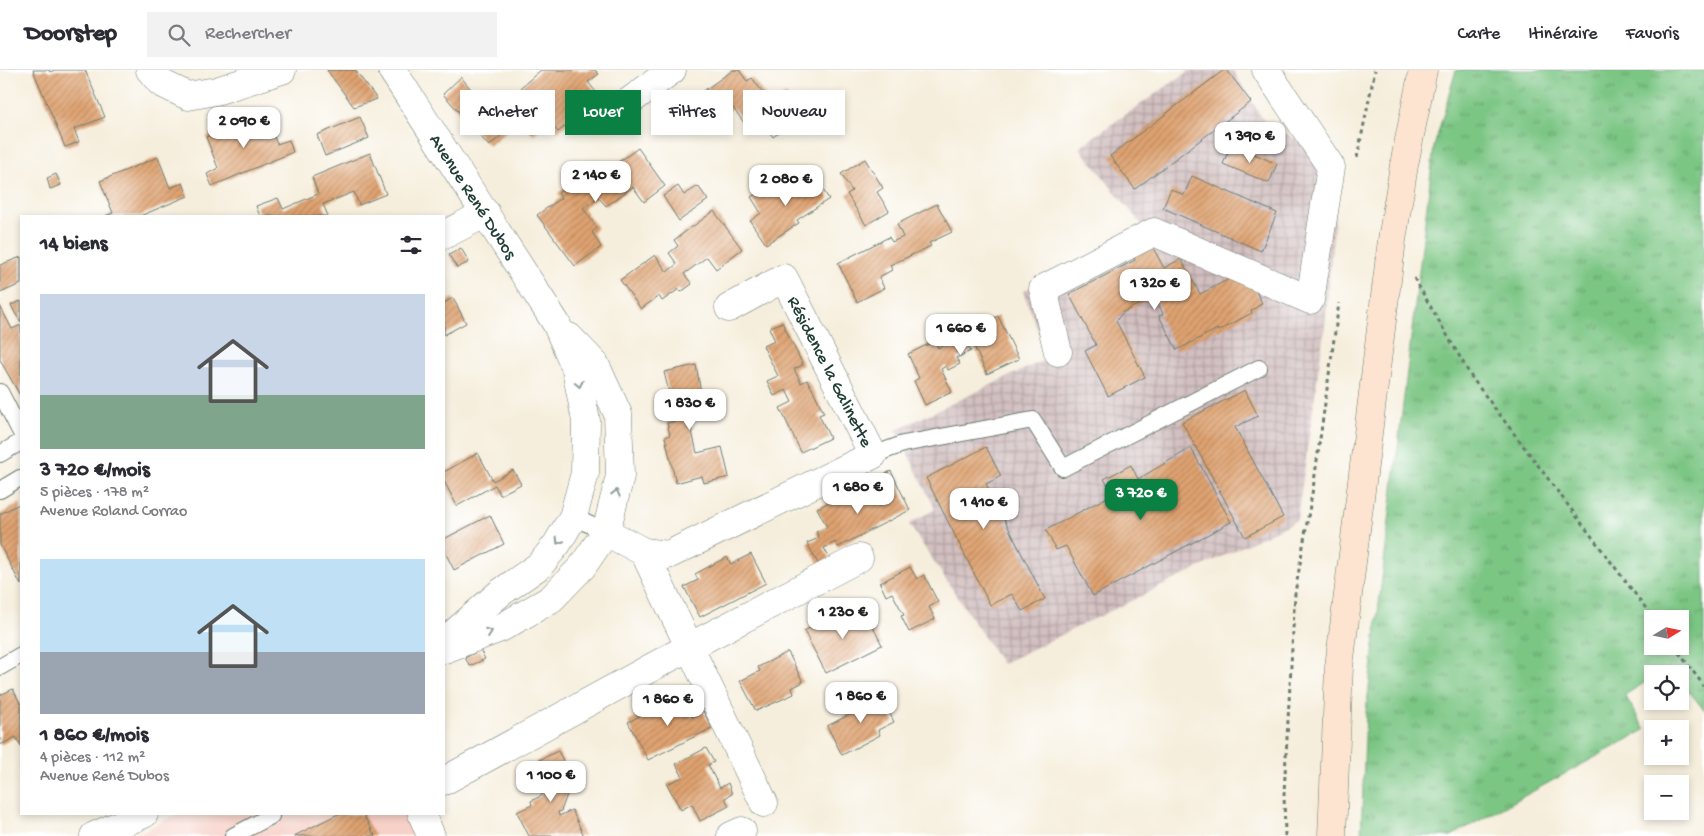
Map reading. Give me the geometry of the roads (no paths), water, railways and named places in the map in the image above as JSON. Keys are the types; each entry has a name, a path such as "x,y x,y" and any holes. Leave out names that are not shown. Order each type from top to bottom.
{"street":[{"path":"150,70 161,84 188,96 216,91 282,70"},
{"name":"Avenue René Dubos","path":"392,70 556,322 576,369 586,421 585,473 573,517 557,544 540,565 500,593 445,641"},
{"path":"641,93 672,70"},
{"path":"1058,352 1043,289 1154,232 1310,300 1331,167 1266,70"},
{"path":"1332,836 1334,760 1341,648 1392,240 1404,165 1423,70"},
{"path":"445,234 486,213"},
{"name":"Résidence la Galinette","path":"644,552 668,555 874,455 784,278 729,308"},
{"name":"Avenue René Dubos","path":"445,650 501,628 551,600 582,567 606,532 620,476 618,414 595,364 556,322"},
{"path":"606,532 644,552 764,803"},
{"path":"445,780 689,647 859,558"},
{"path":"94,836 142,815"},
{"path":"422,815 431,836"}],"lane":[{"path":"874,455 903,444 1032,420 1063,468 1259,368"},
{"path":"0,392 20,431"},
{"path":"0,454 20,443"},
{"path":"0,490 20,478"},
{"path":"573,517 606,532"},
{"path":"0,667 20,656"},
{"path":"233,836 272,815"}]}
